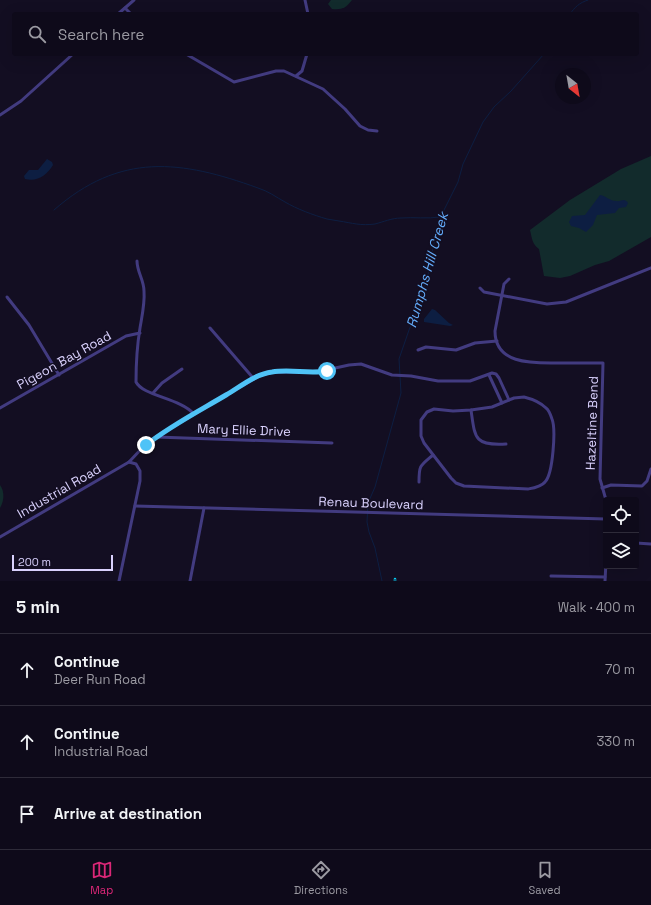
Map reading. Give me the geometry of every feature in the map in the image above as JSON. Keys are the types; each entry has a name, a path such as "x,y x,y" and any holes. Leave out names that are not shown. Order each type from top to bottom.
{"street":[{"path":"120,12 134,0"},
{"path":"305,0 308,12"},
{"path":"125,8 129,12"},
{"path":"0,115 21,101 71,56"},
{"path":"189,56 234,82 280,70 296,76 323,89 345,109 360,126 368,130 377,131"},
{"path":"296,76 302,71 306,56"},
{"path":"137,261 137,267 142,277 144,291 136,382 140,388 183,405 194,414"},
{"path":"480,288 484,292 502,296 547,304 556,304 566,302 651,268"},
{"path":"418,350 426,347 456,350 475,343 496,341 495,331 504,284 509,280"},
{"path":"8,297 29,325 59,374"},
{"path":"210,328 254,379"},
{"name":"Pigeon Bay Road","path":"0,408 129,335 140,333"},
{"name":"Hazeltine Bend","path":"496,341 505,353 512,358 526,362 603,363 600,479 605,497"},
{"name":"Industrial Road","path":"0,537 129,462 156,437 254,379 272,372 317,372 361,364 392,375 411,376 438,381 470,381 489,375"},
{"path":"153,393 162,383 182,368"},
{"path":"502,403 489,375 498,375 509,400"},
{"path":"524,397 533,400 547,408 553,419 553,462 550,475 545,483 528,489 464,486 456,483 433,455 421,436 421,420 427,412 434,409 453,411 471,410 492,407 509,400 524,397"},
{"path":"471,410 475,434 479,439 490,445 506,444"},
{"name":"Mary Ellie Drive","path":"156,437 332,443"},
{"path":"419,482 421,465 433,455"},
{"path":"119,581 140,481 140,471 136,464 129,462"},
{"path":"602,488 611,485 642,486 647,481 651,469"},
{"name":"Renau Boulevard","path":"135,506 603,519"},
{"path":"190,581 204,508"},
{"path":"639,543 651,544"},
{"path":"551,576 605,579 606,569"},
{"path":"555,581 556,576"}],"green space":[{"path":"331,0 352,0 344,8 332,9 328,4"},
{"path":"651,156 651,237 609,261 595,265 570,276 560,278 544,276 539,249 534,243 530,230 570,200 621,169"},
{"path":"0,485 3,491 3,496 0,508"}],"water":[{"path":"47,159 52,162 53,165 45,175 38,179 25,179 24,176 29,170 38,170"},
{"path":"600,195 614,201 625,200 628,203 626,207 619,208 615,213 597,215 593,225 586,232 571,226 569,222 572,216 585,215"},
{"path":"432,309 453,325 450,326 424,322 424,319"}],"waterway":[{"name":"Rumphs Hill Creek","path":"572,12 582,2 588,0"},
{"name":"Rumphs Hill Creek","path":"382,581 375,548 367,522 368,503 375,487 401,393 399,359 420,305 430,268 433,247 441,216 458,182 463,164 483,122 494,107 511,91 542,56"},
{"path":"54,210 79,191 103,178 127,170 152,167 177,167 203,171 262,189 290,205 330,220 365,225 398,218 440,217"}],"route":[{"path":"146,445 156,437 259,376 272,372 312,373 327,371"}]}
